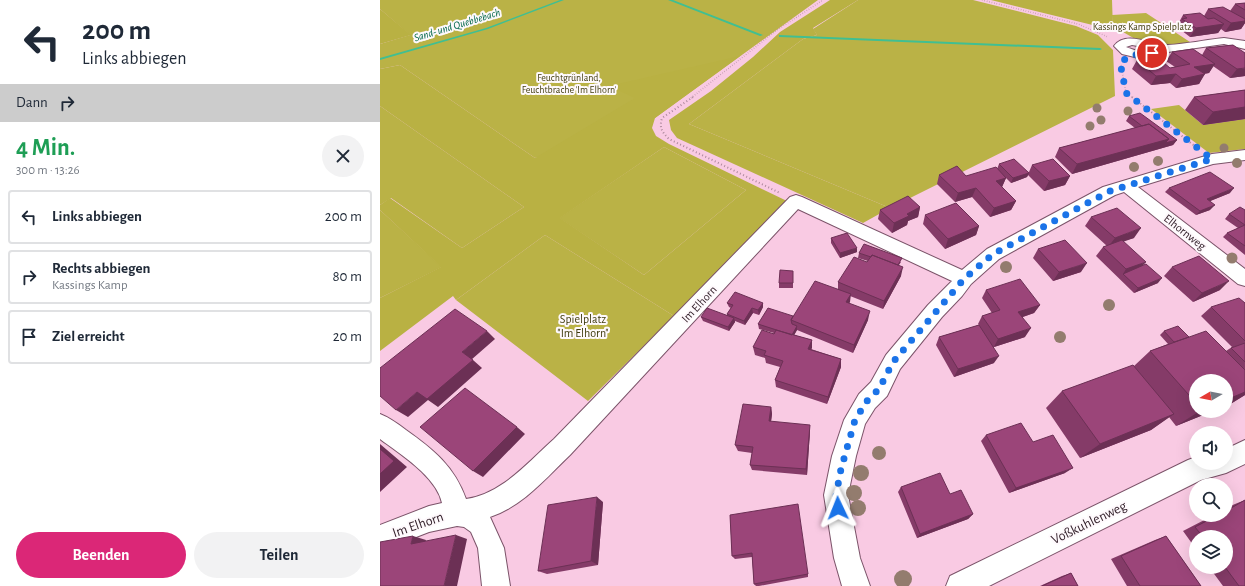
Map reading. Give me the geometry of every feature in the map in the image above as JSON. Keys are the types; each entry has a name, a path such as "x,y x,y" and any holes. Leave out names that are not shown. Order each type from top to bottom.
{"street":[{"path":"1133,55 1224,41 1245,45"},
{"path":"856,586 847,558 836,495 844,456 855,420 867,401 879,389 893,362 964,279 993,254 1110,191 1125,185 1212,159 1245,155"},
{"name":"Elhornweg","path":"1125,185 1245,279"},
{"path":"796,201 964,279"},
{"name":"Im Elhorn","path":"380,538 429,519 455,513 470,512 500,501 521,485 567,441 691,313 796,201"},
{"name":"Im Elhorn","path":"380,425 426,461 445,481 453,498 455,513"},
{"path":"1233,458 1245,452"},
{"name":"Voßkuhlenweg","path":"960,586 1195,470"},
{"name":"Im Elhorn","path":"455,513 470,516 480,523 491,548 496,586"}],"path":[{"path":"796,201 669,139 662,132 660,125 662,118 670,111 702,91 777,30 823,0"},
{"path":"982,0 1078,24 1109,37"},
{"path":"1133,55 1120,62 1126,93 1212,159"}],"green space":[{"name":"Feuchtgrünland, Feuchtbrache 'Im Elhorn'","path":"380,0 818,0 655,118 535,158 400,65 380,69 380,44 410,35 380,9"},
{"path":"858,0 973,0 1076,26 1098,35 1113,50 1115,96 890,208 689,124 803,39 817,35 813,29"},
{"name":"Kassings Kamp Spielplatz","path":"1146,13 1193,44 1169,48 1137,40 1123,32 1113,30 1112,15"},
{"path":"1179,105 1203,125 1245,119 1245,149 1209,153 1151,109"},
{"path":"380,106 524,207 462,248 391,198 380,205"},
{"path":"664,147 746,190 644,275 559,218"},
{"path":"380,210 442,267 380,298"},
{"name":"Spielplatz \"Im Elhorn\"","path":"545,235 674,316 588,401 456,300"}],"shaded area":[{"path":"560,0 564,0 488,29 380,60 380,58 486,28"},
{"path":"830,0 858,0 813,28 817,35 803,39 689,124 890,208 863,223 677,138 671,130 669,120 711,91 753,57 780,32"},
{"path":"991,0 1112,0 1113,30"},
{"path":"380,9 411,35 380,44"},
{"path":"740,56 655,118 652,128 656,136 669,144 787,201 674,316 545,235 456,300 453,296 380,351 380,298 441,267 380,210 380,205 390,198 462,248 524,207 380,106 380,69 400,65 535,158 635,98 609,86","holes":["664,147 746,190 644,275 560,218"]}],"building":[{"path":"1245,3 1245,10 1235,4"},
{"path":"1223,7 1245,19 1245,21 1231,23 1208,9"},
{"path":"1200,13 1208,19 1214,18 1224,24 1196,28 1182,19 1187,18 1183,15"},
{"path":"1233,45 1245,53 1245,68 1237,69 1206,48"},
{"path":"1193,49 1215,64 1194,67 1205,74 1182,79 1176,74 1156,76 1137,60 1157,57 1170,68 1190,64 1172,52"},
{"path":"1245,90 1245,107 1213,112 1194,97"},
{"path":"1140,113 1177,140 1165,143 1169,139 1149,124 1142,126 1129,116"},
{"path":"1149,124 1169,139 1077,164 1059,148"},
{"path":"1014,159 1029,173 1013,178 999,164"},
{"path":"1053,159 1070,176 1049,181 1032,165"},
{"path":"957,166 966,176 996,167 1006,178 996,181 1016,201 994,208 976,188 958,193 939,175"},
{"path":"1210,172 1234,188 1207,199 1215,205 1200,211 1169,188"},
{"path":"908,196 920,207 907,214 909,216 894,223 880,210"},
{"path":"956,203 979,226 948,239 925,215"},
{"path":"1240,207 1245,210 1245,225 1229,214"},
{"path":"1117,208 1141,228 1115,238 1091,217"},
{"path":"1245,225 1245,246 1227,233"},
{"path":"847,233 857,248 840,253 831,238"},
{"path":"1065,240 1087,263 1059,272 1038,249"},
{"path":"1122,240 1146,262 1126,269 1103,247"},
{"path":"864,244 902,258 898,265 872,255 871,257 859,253"},
{"path":"872,255 903,267 884,301 838,282 854,257 867,262"},
{"path":"1199,256 1229,281 1202,293 1172,267"},
{"path":"1146,264 1162,278 1138,288 1123,274"},
{"path":"780,270 793,271 793,283 779,283"},
{"path":"1020,279 1040,305 1018,312 1031,328 998,339 982,316 1000,310 986,290"},
{"path":"815,281 851,294 846,302 870,311 854,345 791,320"},
{"path":"735,292 763,303 758,310 752,308 744,321 727,314 733,305 727,303"},
{"path":"1239,298 1245,303 1245,341 1211,307"},
{"path":"707,308 734,318 728,327 701,317"},
{"path":"768,308 793,316 791,320 792,324 797,326 792,335 758,324"},
{"path":"455,309 487,331 462,352 473,360 427,399 417,392 396,410 380,396 380,368"},
{"path":"979,325 999,356 958,369 939,337"},
{"path":"1178,326 1189,337 1174,342 1164,331"},
{"path":"762,330 774,334 776,330 812,340 808,349 841,359 828,397 775,380 783,361 764,355 766,351 753,347"},
{"path":"1206,331 1245,370 1245,392 1233,397 1233,374 1189,374 1189,395 1150,351"},
{"path":"1245,343 1245,362 1231,348"},
{"path":"1133,365 1174,414 1100,444 1062,391"},
{"path":"465,388 517,427 473,471 420,427"},
{"path":"743,404 771,407 769,421 810,425 806,469 750,465 753,447 735,445"},
{"path":"1021,423 1033,442 1053,435 1073,468 1016,488 986,435"},
{"path":"380,449 394,461 380,474"},
{"path":"940,473 950,494 961,490 973,514 920,534 901,487"},
{"path":"597,497 591,561 538,571 548,505"},
{"path":"1245,500 1245,586 1239,586 1230,574 1233,574 1233,530 1197,530 1195,527 1205,522 1233,522 1233,507"},
{"path":"798,504 808,574 754,584 752,553 732,556 730,515"},
{"path":"456,535 444,586 380,586 380,542 413,536 411,544"},
{"path":"1166,536 1189,569 1189,574 1193,574 1201,586 1140,586 1121,556"},
{"path":"1071,573 1078,586 1042,586"}],"waterway":[{"path":"670,0 761,35"},
{"path":"780,36 1100,49"}],"route":[{"path":"838,508 836,495 841,469 855,420 867,401 879,389 893,362 916,333 981,262 993,254 1110,191 1125,185 1212,159 1126,93 1120,62 1133,55 1152,53"}],"water label":[{"name":"Sand- und Quebbebach","path":"457,25"}]}
